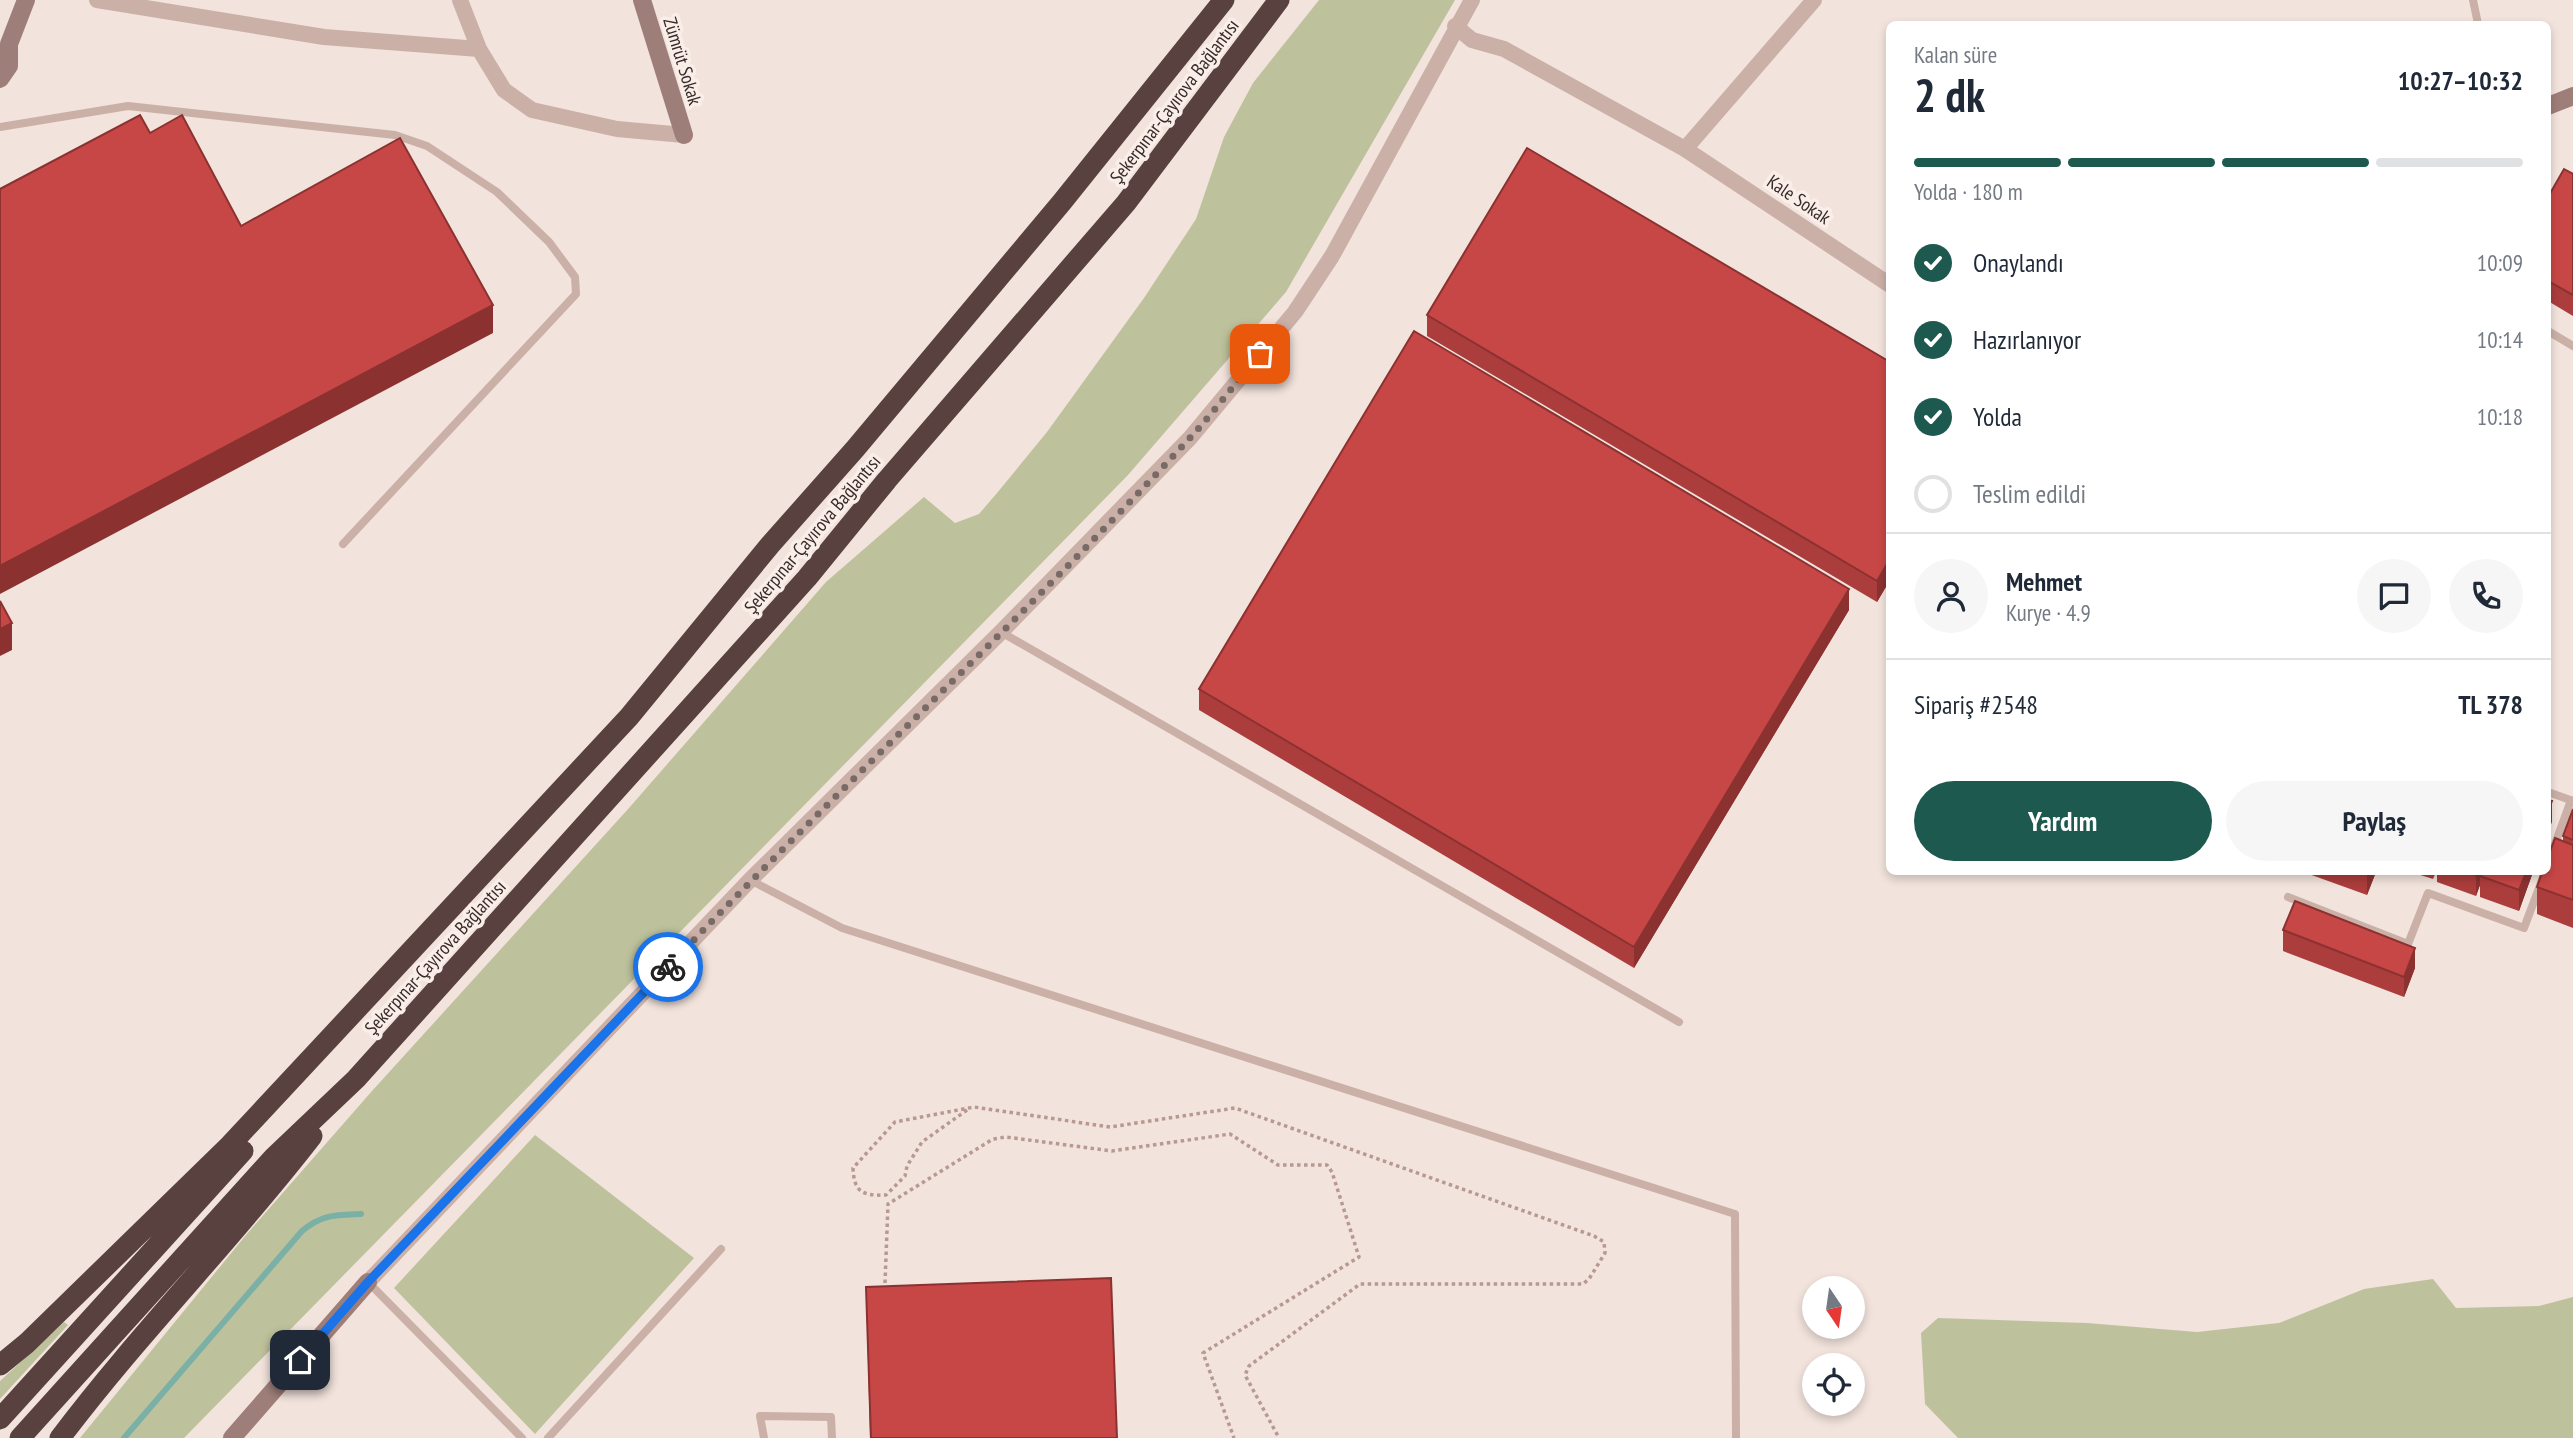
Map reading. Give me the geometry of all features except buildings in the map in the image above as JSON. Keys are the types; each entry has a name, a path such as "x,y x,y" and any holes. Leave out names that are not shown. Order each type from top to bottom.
{"highway":[{"name":"Şekerpınar-Çayırova Bağlantısı","path":"477,883 629,717 770,545 855,449 1062,202 1224,0"},
{"name":"Şekerpınar-Çayırova Bağlantısı","path":"356,1079 807,578 887,480 1126,203 1279,0"},
{"path":"0,1365 27,1343 230,1145 477,883"},
{"path":"0,1419 327,1060 477,883"},
{"path":"20,1438 274,1157 356,1079"},
{"path":"60,1438 121,1361 264,1198 356,1079"}],"street":[{"path":"0,79 9,66 9,44 26,0"},
{"path":"97,0 193,8 324,37 479,49"},
{"path":"460,0 479,49 504,90 532,110 617,129 684,135"},
{"name":"Zümrüt Sokak","path":"642,0 684,135"},
{"path":"232,1438 368,1282 750,880 1002,632 1190,438 1295,312 1332,256 1455,26 1472,0"},
{"path":"1685,149 1814,0"},
{"name":"Kale Sokak","path":"1455,26 1472,40 1504,49 1685,149 1886,282"},
{"path":"2551,106 2573,96"}],"lane":[{"path":"2473,0 2477,21"},
{"path":"0,127 128,106 395,135 427,146 497,192 549,242 575,278 576,294 343,544"},
{"path":"2551,333 2573,346"},
{"path":"1002,632 1679,1022"},
{"path":"2551,793 2572,801 2551,855"},
{"path":"2288,897 2408,944 2428,893 2524,928 2544,875"},
{"path":"750,880 842,929 1735,1214 1736,1438"},
{"path":"548,1438 721,1249"},
{"path":"368,1282 522,1438"},
{"path":"764,1438 760,1416 831,1417 832,1438"}],"path":[{"path":"967,1110 895,1122 853,1168 854,1183 860,1191 871,1196 886,1195 905,1175 922,1142 974,1107 1110,1127 1235,1108 1568,1226 1604,1242 1605,1253 1583,1284 1360,1284 1249,1366 1245,1375 1279,1438"},
{"path":"885,1283 888,1204 993,1139 1006,1137 1112,1151 1230,1134 1278,1165 1327,1165 1332,1172 1359,1257 1203,1353 1234,1438"}],"green space":[{"path":"1319,0 1455,0 1286,292 1128,475 184,1438 80,1438 246,1235 372,1091 629,808 826,582 924,497 955,523 979,514 1047,432 1144,298 1196,219 1224,137 1253,83"},
{"path":"535,1135 694,1258 535,1434 394,1288"},
{"path":"2433,1279 2456,1308 2539,1306 2573,1297 2573,1438 1958,1438 1925,1404 1921,1333 1938,1318 2087,1323 2197,1332 2279,1323 2364,1289"},
{"path":"64,1322 68,1325 0,1399 0,1381"}],"waterway":[{"path":"124,1438 302,1231 323,1218 361,1214"}],"way so far":[{"path":"668,967 750,880 1002,632 1190,438 1260,354"}],"route":[{"path":"300,1360 368,1282 668,967"}]}
